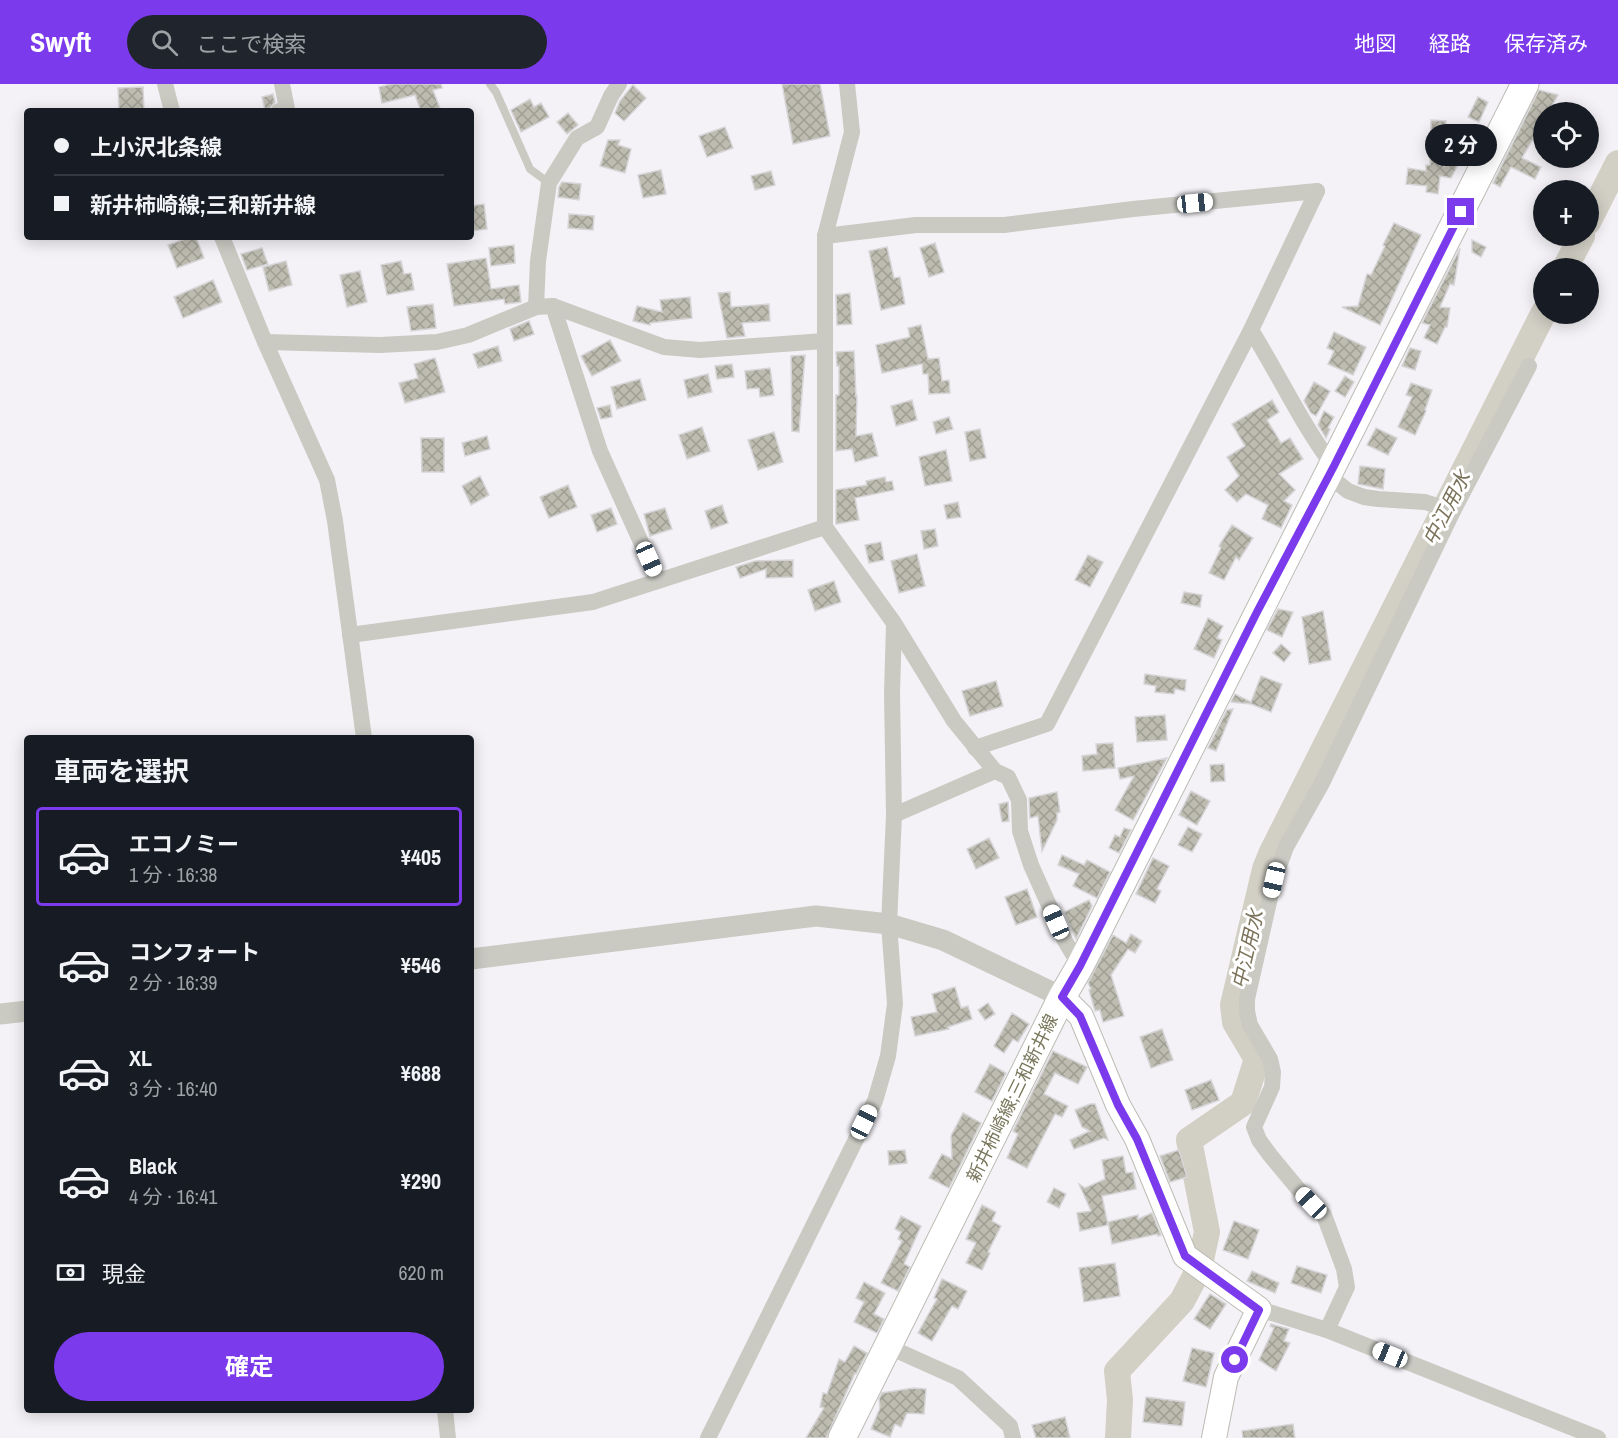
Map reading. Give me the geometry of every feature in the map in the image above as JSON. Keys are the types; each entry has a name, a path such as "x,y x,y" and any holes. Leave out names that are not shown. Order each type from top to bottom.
{"main road":[{"name":"新井柿崎線;三和新井線","path":"842,1438 1062,997 1080,966 1525,84"},
{"path":"1062,997 1080,1016 1118,1105 1137,1139 1185,1256 1259,1310 1226,1377 1215,1438"}],"street":[{"path":"165,84 171,108"},
{"path":"282,84 286,108"},
{"path":"619,84 597,127 577,138 549,183 538,261 545,306 600,451 658,580"},
{"path":"848,84 852,132 825,236 825,527 894,623 954,721 995,771 1008,777 1019,800 1020,831 1031,865 1065,941 1080,966"},
{"path":"825,236 916,225 1004,225 1133,209 1317,191 1251,330 1047,724 975,748"},
{"path":"223,240 265,342 327,480 336,521 364,735"},
{"path":"265,342 380,345 437,342 468,335 545,306 664,347 700,350 824,340"},
{"path":"1251,330 1331,471 1348,491 1378,500 1425,502 1453,511"},
{"path":"1327,1330 1347,1287 1344,1269 1324,1215 1299,1190 1270,1155 1259,1140 1254,1128 1272,1087 1273,1072 1270,1059 1250,1025 1247,999 1274,880 1286,848 1322,783 1453,511 1529,366"},
{"path":"350,635 593,602 825,527"},
{"path":"708,1438 874,1101 888,1056 895,1005 889,924 894,815 892,693 894,623"},
{"path":"894,815 995,771"},
{"path":"474,959 816,916 889,924 943,940 1062,997"},
{"path":"0,1014 24,1011"},
{"path":"1259,1310 1327,1330 1598,1438"},
{"path":"889,1347 958,1378 1010,1426 1013,1438"},
{"path":"445,1413 448,1438"}],"lane":[{"path":"490,84 496,92 530,168 549,183"}],"building":[{"path":"391,84 441,84 442,88 433,90 440,108 420,108 415,95 382,103 379,87"},
{"path":"782,84 820,84 830,136 793,144"},
{"path":"633,85 646,98 624,121 615,113 620,101"},
{"path":"143,87 144,108 119,108 118,88"},
{"path":"1539,90 1558,95 1554,102 1533,102"},
{"path":"273,94 275,102 270,108 265,108 262,97"},
{"path":"1478,97 1488,102 1479,122 1468,117"},
{"path":"530,99 534,107 541,103 549,117 521,132 511,110"},
{"path":"1533,102 1533,139 1522,158 1533,163 1533,168 1540,168 1535,179 1511,167 1500,187 1493,183"},
{"path":"568,113 578,125 567,134 557,122"},
{"path":"1431,120 1446,121 1444,167 1448,160 1461,159 1451,178 1440,176 1438,194 1426,192 1427,186 1406,184 1408,168 1426,171 1426,165 1430,165"},
{"path":"725,127 733,148 707,157 699,136"},
{"path":"608,140 620,140 618,145 631,149 625,173 600,166"},
{"path":"661,170 666,194 643,198 638,175"},
{"path":"771,171 775,185 755,190 751,176"},
{"path":"562,182 581,184 579,200 558,197"},
{"path":"484,204 487,229 474,231 474,206"},
{"path":"569,214 594,216 593,230 568,228"},
{"path":"1394,223 1421,235 1380,325 1342,307 1358,306 1367,274 1371,275"},
{"path":"182,240 197,240 204,258 177,268 168,245"},
{"path":"1472,240 1486,247 1481,257 1472,252"},
{"path":"935,243 944,272 929,277 920,248"},
{"path":"514,245 515,263 491,266 489,248"},
{"path":"887,247 894,278 900,277 905,304 881,310 869,251"},
{"path":"262,248 268,264 247,270 241,254"},
{"path":"1460,248 1454,285 1450,284 1440,307 1450,308 1447,327 1437,344 1424,338 1430,325 1422,323"},
{"path":"486,258 491,289 519,285 521,302 505,304 504,299 454,306 447,264"},
{"path":"286,261 292,285 269,291 263,267"},
{"path":"401,261 404,274 411,273 414,290 387,295 381,265"},
{"path":"360,271 367,302 347,307 340,275"},
{"path":"213,280 222,302 183,318 174,297"},
{"path":"730,292 731,307 769,304 770,321 742,323 745,336 727,338 718,293"},
{"path":"850,293 852,324 837,325 836,295"},
{"path":"690,297 692,318 650,323 650,325 633,321 637,306 662,312 660,300"},
{"path":"433,304 436,328 411,331 407,307"},
{"path":"529,321 534,334 514,341 510,329"},
{"path":"921,325 928,359 939,358 942,381 949,380 950,393 929,394 928,374 923,374 922,364 882,373 876,345 910,337 908,328"},
{"path":"1334,332 1366,347 1353,375 1328,364 1334,351 1327,348"},
{"path":"610,340 621,361 592,376 581,356"},
{"path":"498,346 502,361 478,368 473,354"},
{"path":"1410,348 1421,351 1415,370 1402,366"},
{"path":"854,351 857,396 856,436 872,433 878,456 855,462 852,449 836,451 836,395 839,395 839,366 837,366 836,352"},
{"path":"805,355 799,432 792,431 791,356"},
{"path":"435,358 445,392 405,403 399,383 418,378 414,364"},
{"path":"732,364 734,377 717,379 715,366"},
{"path":"770,368 774,395 760,397 759,388 747,389 745,371"},
{"path":"708,374 712,392 688,398 684,380"},
{"path":"1345,376 1354,382 1345,397 1335,391"},
{"path":"640,379 646,400 617,409 611,387"},
{"path":"1314,382 1330,391 1316,416 1311,413 1304,401"},
{"path":"1411,383 1432,390 1426,411 1415,435 1398,427 1412,397 1406,395"},
{"path":"912,400 917,420 896,426 891,406"},
{"path":"1272,400 1279,412 1267,420 1281,443 1290,438 1303,459 1279,474 1295,490 1284,501 1292,505 1281,528 1262,519 1268,505 1246,494 1237,502 1225,490 1239,476 1227,457 1245,446 1232,424"},
{"path":"610,405 612,417 601,419 597,408"},
{"path":"1324,411 1334,417 1326,438 1318,425"},
{"path":"949,417 953,429 936,434 933,422"},
{"path":"702,427 710,451 687,459 679,435"},
{"path":"1376,428 1397,438 1388,455 1367,445"},
{"path":"980,429 986,458 970,461 965,432"},
{"path":"774,432 783,462 758,470 748,440"},
{"path":"487,436 490,449 465,456 462,443"},
{"path":"421,438 444,438 444,472 422,472"},
{"path":"946,450 952,481 925,486 919,457"},
{"path":"1360,466 1385,469 1383,489 1358,484"},
{"path":"480,476 489,495 471,505 462,486"},
{"path":"885,477 886,482 892,481 894,490 855,498 859,520 836,524 836,490 867,485 866,481"},
{"path":"568,485 577,507 549,518 540,497"},
{"path":"958,502 961,517 947,519 944,505"},
{"path":"722,505 728,523 711,529 705,511"},
{"path":"611,508 617,524 597,532 591,515"},
{"path":"665,508 672,529 650,536 644,514"},
{"path":"1232,525 1253,538 1239,560 1236,557 1224,580 1209,573 1221,548 1219,546"},
{"path":"935,529 938,546 924,549 921,531"},
{"path":"881,542 884,560 869,563 865,545"},
{"path":"917,554 925,586 899,593 891,561"},
{"path":"1088,555 1103,562 1090,587 1075,580"},
{"path":"793,560 793,577 766,578 766,569 740,578 736,567 755,561"},
{"path":"834,581 841,602 815,611 808,590"},
{"path":"1184,592 1202,595 1200,607 1181,603"},
{"path":"1278,609 1293,612 1282,637 1267,630"},
{"path":"1323,611 1331,660 1309,664 1302,617"},
{"path":"1208,618 1223,626 1217,638 1222,640 1214,658 1194,649"},
{"path":"1281,644 1291,653 1284,662 1273,653"},
{"path":"1145,674 1186,680 1185,691 1175,689 1174,694 1155,692 1156,686 1144,684"},
{"path":"1261,676 1282,684 1271,712 1251,704 1231,702 1235,694 1251,702"},
{"path":"996,681 1003,706 970,716 962,691"},
{"path":"1233,709 1216,751 1208,748 1227,710"},
{"path":"1165,715 1167,740 1137,742 1135,717"},
{"path":"1113,743 1115,768 1083,771 1082,756 1097,754 1096,744"},
{"path":"1167,758 1133,820 1115,810 1134,776 1120,779 1118,768"},
{"path":"1224,764 1225,781 1211,782 1210,765"},
{"path":"1191,791 1210,801 1197,825 1179,815"},
{"path":"1057,792 1060,812 1057,813 1057,820 1042,851 1038,816 1030,818 1029,798"},
{"path":"1008,802 1009,821 1002,822 999,804"},
{"path":"1188,827 1202,834 1192,852 1178,845"},
{"path":"1124,828 1131,830 1119,853 1109,848 1115,835 1120,837"},
{"path":"989,838 999,858 976,869 967,849"},
{"path":"1062,855 1084,865 1087,860 1110,872 1097,898 1073,886 1079,874 1058,865"},
{"path":"1153,858 1169,866 1157,889 1161,891 1155,903 1136,894"},
{"path":"1027,889 1037,917 1016,925 1005,897"},
{"path":"1089,900 1092,906 1076,939 1064,912"},
{"path":"1131,934 1142,941 1135,953 1128,949 1111,975 1124,1016 1103,1022 1100,1010 1095,1011 1088,983 1113,935 1126,943"},
{"path":"955,987 961,1008 968,1006 972,1019 948,1027 949,1029 915,1036 911,1017 937,1012 932,994"},
{"path":"988,1003 995,1014 985,1020 978,1010"},
{"path":"1012,1013 1029,1024 1018,1042 1013,1039 1004,1053 994,1046"},
{"path":"1162,1029 1173,1060 1151,1068 1140,1037"},
{"path":"1053,1051 1087,1067 1078,1084 1055,1073 1044,1094 1068,1106 1062,1117 1055,1114 1027,1168 1007,1158 1018,1134 1013,1131"},
{"path":"990,1064 1006,1073 992,1101 975,1092"},
{"path":"1211,1080 1219,1100 1192,1110 1185,1090"},
{"path":"1095,1104 1108,1140 1104,1138 1074,1149 1070,1140 1090,1131 1082,1127 1075,1110"},
{"path":"963,1113 981,1123 949,1188 929,1178 942,1154 952,1159 951,1136"},
{"path":"905,1150 907,1163 889,1165 888,1151"},
{"path":"1179,1150 1187,1177 1170,1182 1160,1156"},
{"path":"1123,1156 1126,1173 1133,1172 1136,1189 1102,1196 1108,1225 1080,1231 1077,1213 1091,1211 1079,1184 1085,1188 1105,1179 1102,1160"},
{"path":"1054,1188 1066,1194 1059,1208 1047,1202"},
{"path":"982,1205 996,1212 992,1221 1001,1226 982,1270 966,1263 976,1243 966,1239"},
{"path":"1152,1213 1161,1235 1112,1244 1108,1222 1138,1215 1138,1219"},
{"path":"901,1216 921,1226 904,1264 910,1267 898,1291 881,1283 902,1241 898,1239 901,1232 895,1229"},
{"path":"1234,1221 1259,1230 1248,1259 1223,1250"},
{"path":"1115,1263 1120,1296 1084,1302 1079,1268"},
{"path":"1297,1266 1327,1275 1321,1293 1291,1283"},
{"path":"1252,1271 1279,1283 1275,1293 1247,1281"},
{"path":"942,1279 967,1291 958,1309 952,1306 932,1341 918,1333 937,1299 934,1298"},
{"path":"864,1282 885,1293 874,1314 884,1319 877,1333 854,1322 864,1302 856,1298"},
{"path":"1210,1294 1226,1304 1210,1329 1194,1319"},
{"path":"1271,1324 1289,1329 1284,1341 1290,1343 1276,1371 1259,1360 1274,1328 1270,1326"},
{"path":"854,1346 867,1353 855,1373 826,1438 806,1438 824,1408 820,1407 823,1393 827,1394 839,1359 845,1362"},
{"path":"1192,1348 1214,1353 1206,1387 1183,1381"},
{"path":"913,1388 926,1389 924,1414 907,1413 901,1427 895,1424 890,1437 871,1429 880,1408 879,1399 882,1393"},
{"path":"1146,1397 1185,1402 1182,1426 1143,1422"},
{"path":"1065,1417 1070,1438 1036,1438 1032,1425"},
{"path":"1293,1424 1295,1438 1243,1438 1242,1431"}],"waterway":[{"name":"中江用水","path":"1599,200 1618,163"},
{"name":"中江用水","path":"1570,258 1577,246"},
{"name":"中江用水","path":"1118,1438 1120,1400 1117,1371 1182,1301 1199,1269 1207,1232 1189,1140 1243,1103 1257,1059 1235,1022 1233,1005 1265,869 1538,324"}],"route":[{"path":"1235,1360 1259,1310 1185,1256 1137,1139 1118,1105 1080,1016 1062,997 1080,966 1461,212"}]}
